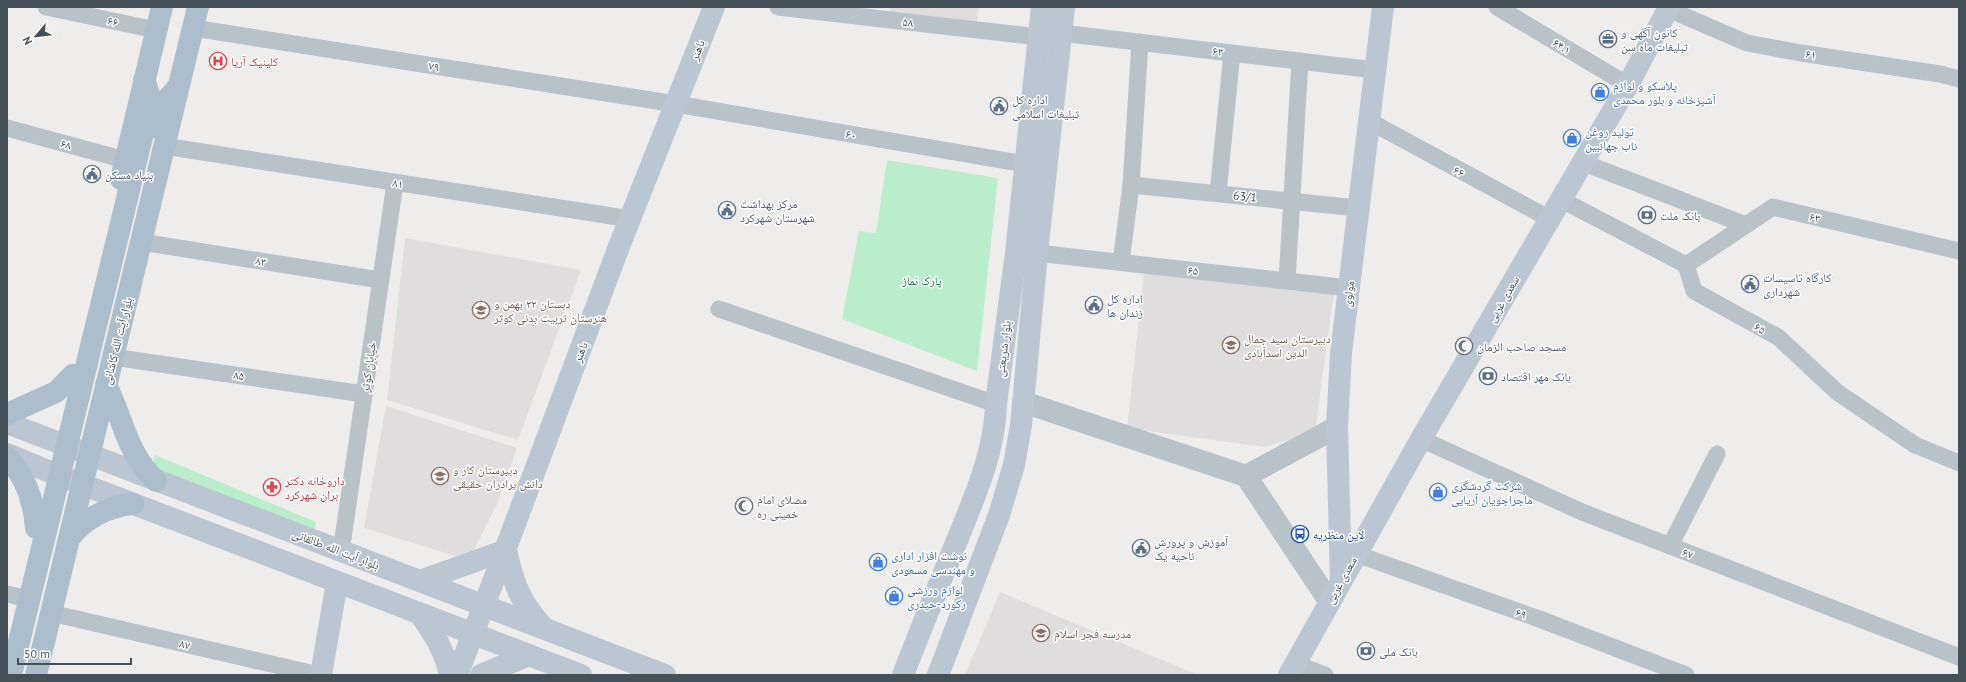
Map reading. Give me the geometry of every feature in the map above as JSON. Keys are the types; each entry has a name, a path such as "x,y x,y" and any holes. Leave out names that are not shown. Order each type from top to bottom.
{"main road":[{"path":"7,652 14,595 36,528 162,7"},
{"name":"بلوار آیت الله کاشانی","path":"36,675 198,7"},
{"name":"باهنر","path":"456,675 506,550 631,219 714,7"},
{"name":"بلوار شریعتی","path":"903,675 985,466 996,421 996,404 1026,164 1042,7"},
{"name":"بلوار شریعتی","path":"938,675 999,515 1014,465 1023,402 1037,253 1064,7"},
{"name":"مولوی","path":"1341,582 1337,427 1341,353 1383,7"},
{"name":"سعدی غربی","path":"1292,670 1329,601 1421,439 1628,85 1669,8"},
{"path":"11,675 151,100 144,80"},
{"path":"26,675 164,103 178,87"},
{"path":"7,414 56,392 73,375"},
{"path":"106,385 134,454 146,471 156,481"},
{"path":"996,404 1023,402"},
{"name":"بلوار آیت الله طالقانی","path":"7,423 665,675"},
{"path":"7,456 581,675"},
{"path":"7,456 27,485 33,506 36,528"},
{"path":"70,537 84,523 99,514 117,506 133,504"},
{"path":"420,581 506,550 518,592 531,615 544,628"},
{"path":"320,675 337,582"},
{"path":"419,613 433,632 442,648 450,675"},
{"path":"481,675 529,655"}],"street":[{"name":"۶۶","path":"46,7 156,30"},
{"name":"۵۸","path":"778,7 1039,37"},
{"name":"۶۴.۱","path":"1497,7 1628,85"},
{"name":"۶۱","path":"1669,8 1747,43 1801,53 1940,74 1959,79"},
{"name":"۷۹","path":"193,28 676,104"},
{"name":"۶۳","path":"1061,33 1375,70"},
{"path":"1121,262 1131,185 1140,42"},
{"path":"1218,193 1232,53"},
{"path":"1287,281 1300,61"},
{"name":"۶۰","path":"676,104 1026,164"},
{"name":"۶۶","path":"1369,121 1550,219"},
{"name":"۶۸","path":"7,128 125,160"},
{"name":"۸۱","path":"164,146 631,219"},
{"path":"1584,162 1746,225"},
{"name":"خیابان کوثر","path":"341,552 394,183"},
{"name":"63/1","path":"1131,185 1358,208"},
{"path":"1562,200 1686,265"},
{"name":"۶۳","path":"1686,265 1773,207 1959,251"},
{"name":"۸۳","path":"141,242 380,280"},
{"name":"۶۵","path":"1037,253 1349,288"},
{"name":"۶۵","path":"1686,265 1694,291 1778,338 1837,392 1915,445 1959,464"},
{"path":"719,309 996,404"},
{"name":"۸۵","path":"113,357 364,394"},
{"path":"1023,402 1246,476 1329,601"},
{"path":"1246,476 1337,427"},
{"name":"۶۷","path":"1421,439 1582,512 1959,657"},
{"path":"1670,546 1717,454"},
{"name":"۶۹","path":"1356,554 1534,617 1686,675"},
{"name":"۸۷","path":"52,613 320,675"},
{"path":"1292,670 1325,675"}],"shaded area":[{"path":"890,7 979,7 977,21 890,12"},
{"name":"دبستان ۲۲ بهمن و هنرستان تربیت بدنی کوثر","path":"405,238 581,270 518,440 387,400"},
{"name":"دبیرستان سید جمال الدین اسدآبادی","path":"1144,272 1334,292 1315,432 1264,447 1127,428"},
{"name":"دبیرستان کار و دانش برادران حقیقی","path":"386,406 517,448 497,504 469,560 364,528"},
{"name":"مدرسه فجر اسلام","path":"1000,592 1198,675 965,675"}],"green space":[{"name":"پارک نماز","path":"887,160 998,178 977,371 842,319 859,231 876,233"},
{"path":"155,455 316,522 314,537 152,471"}],"place":[{"name":"کانون آگهی و تبلیغات ماه سن","path":"1608,39"},
{"name":"کلینیک آریا","path":"218,61"},
{"name":"پلاسکو و لوازم آشپزخانه و بلور محمدی","path":"1600,92"},
{"name":"اداره کل تبلیغات اسلامی","path":"999,106"},
{"name":"تولید روغن ناب جهانبین","path":"1572,138"},
{"name":"بنیاد مسکن","path":"92,174"},
{"name":"مرکز بهداشت شهرستان شهرکرد","path":"727,210"},
{"name":"بانک ملت","path":"1647,215"},
{"name":"کارگاه تاسیسات شهرداری","path":"1750,284"},
{"name":"اداره کل زندان ها","path":"1094,305"},
{"name":"دبستان ۲۲ بهمن و هنرستان تربیت بدنی کوثر","path":"481,310"},
{"name":"دبیرستان سید جمال الدین اسدآبادی","path":"1231,345"},
{"name":"مسجد صاحب الزمان","path":"1464,346"},
{"name":"بانک مهر اقتصاد","path":"1488,376"},
{"name":"دبیرستان کار و دانش برادران حقیقی","path":"440,476"},
{"name":"داروخانه دکتر بران شهرکرد","path":"272,487"},
{"name":"شرکت گردشگری ماجراجویان آریایی","path":"1438,492"},
{"name":"مصلای امام خمینی ره","path":"744,506"},
{"name":"لاین منظریه","path":"1300,534"},
{"name":"آموزش و پرورش ناحیه یک","path":"1141,548"},
{"name":"نوشت افزار اداری و مهندسی مسعودی","path":"878,562"},
{"name":"لوازم ورزشی رکورد-حیدری","path":"894,596"},
{"name":"مدرسه فجر اسلام","path":"1041,633"},
{"name":"بانک ملی","path":"1366,651"}]}
